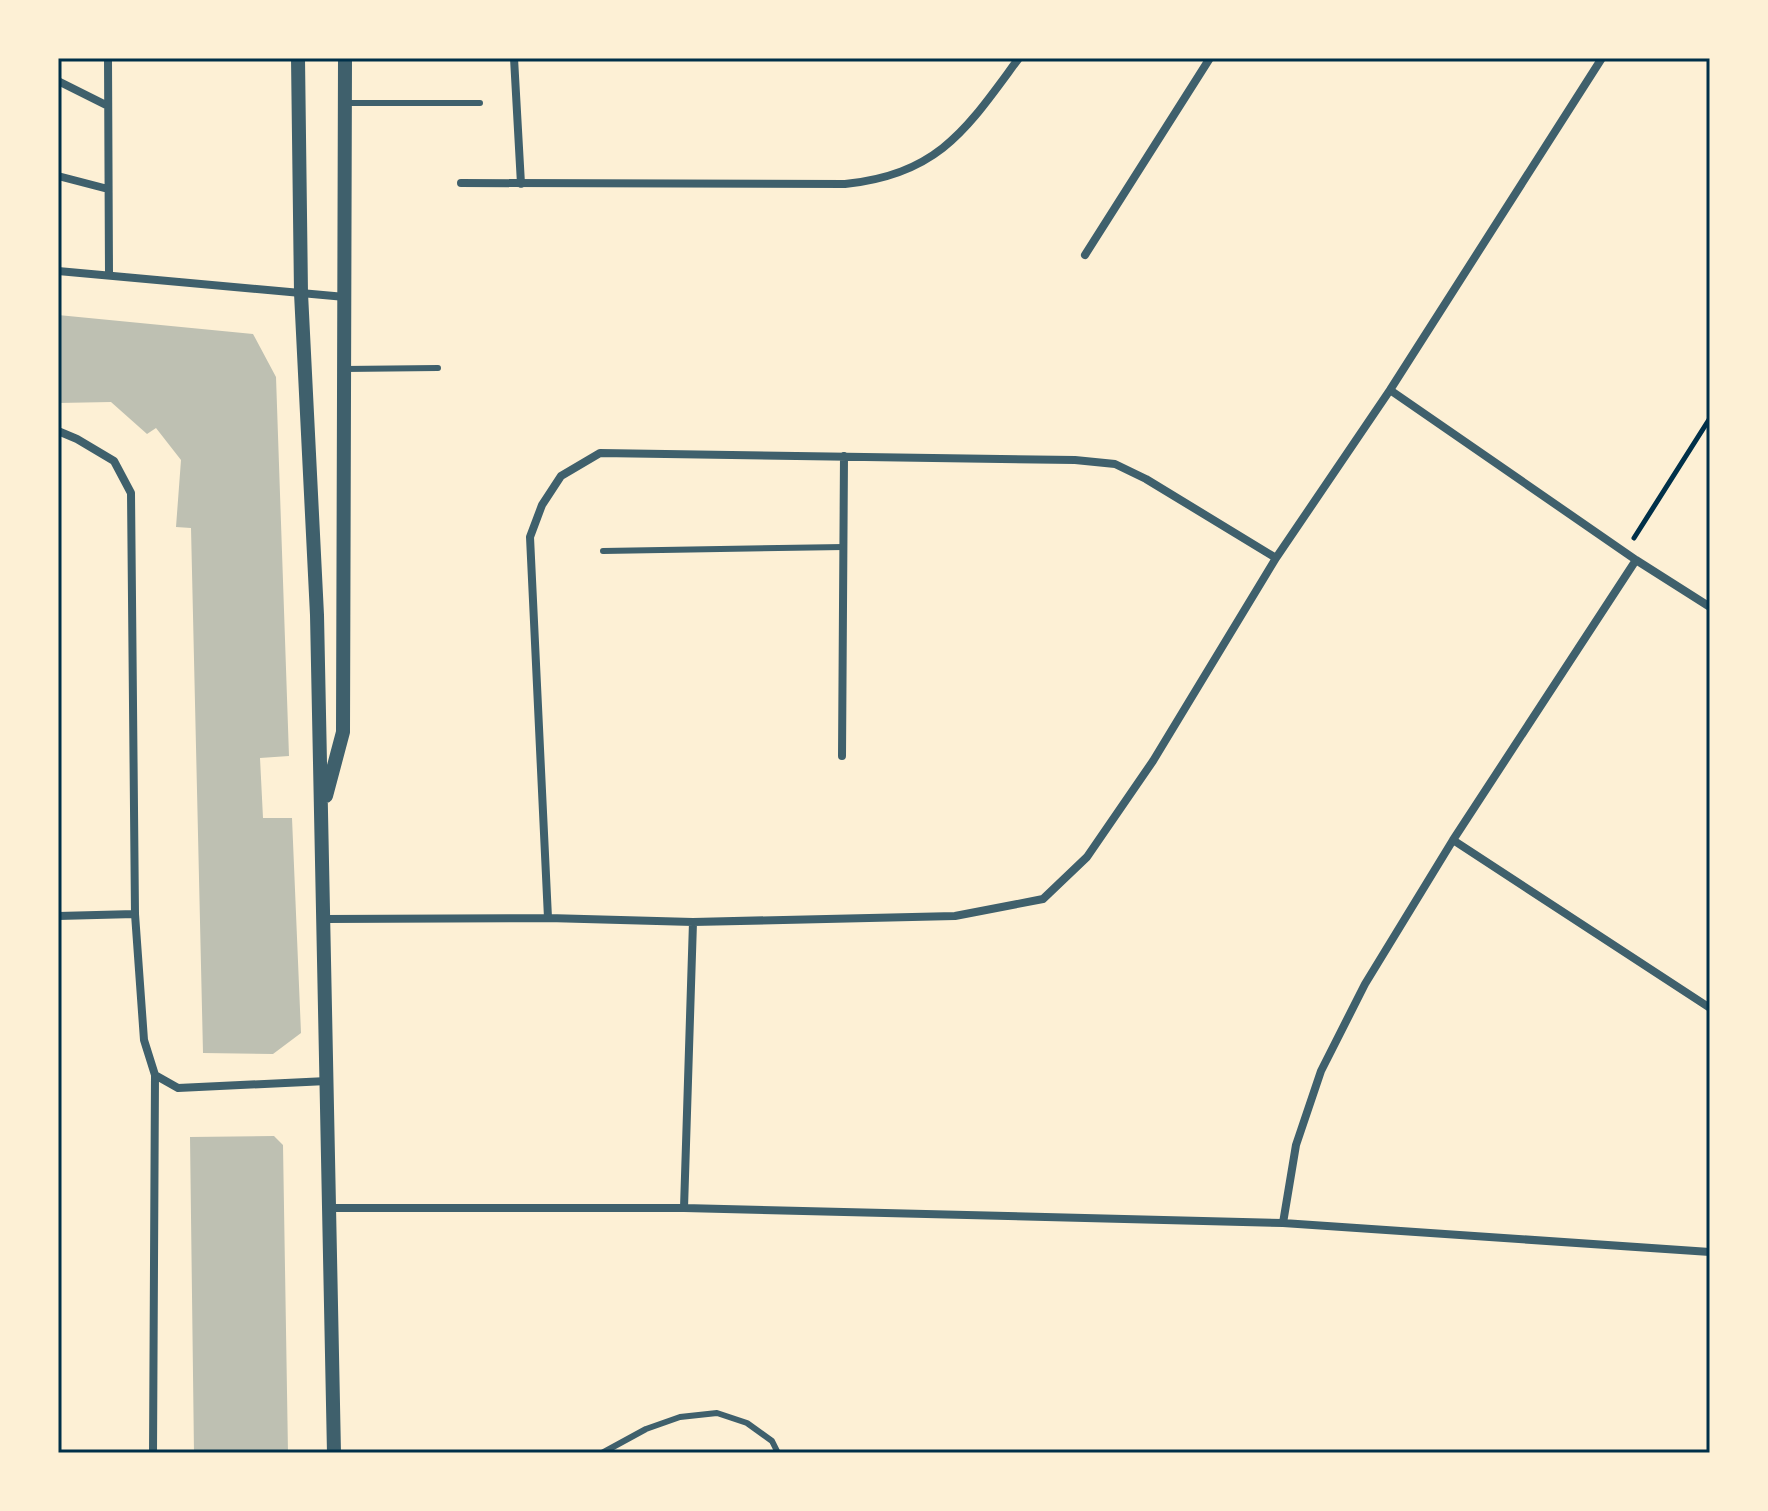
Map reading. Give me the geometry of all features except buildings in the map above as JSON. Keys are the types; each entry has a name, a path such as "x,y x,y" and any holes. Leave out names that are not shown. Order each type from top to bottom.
{"street":[{"path":"108,58 109,275"},
{"path":"298,58 301,293 317,615 334,1453"},
{"path":"321,815 343,732 345,58"},
{"path":"514,58 521,184"},
{"path":"461,183 845,184 870,181 918,164 949,144 976,117 1019,58"},
{"path":"1085,255 1210,58"},
{"path":"324,919 548,918 693,922 955,916 1043,899 1087,857 1153,761 1276,558 1390,390 1602,58"},
{"path":"58,81 108,106"},
{"path":"58,176 108,189"},
{"path":"58,271 345,297"},
{"path":"1390,390 1636,560 1710,607"},
{"path":"58,431 114,461 131,493 135,914 144,1040 155,1075 153,1453"},
{"path":"548,918 530,537 542,505 561,476 600,453 1075,460 1115,464 1146,479 1276,558"},
{"path":"842,756 844,456"},
{"path":"1283,1223 1296,1145 1321,1071 1365,984 1453,840 1636,560"},
{"path":"1453,840 1710,1008"},
{"path":"58,916 135,914"},
{"path":"684,1208 693,922"},
{"path":"155,1075 178,1088 327,1081"},
{"path":"330,1208 684,1208 1283,1223 1710,1252"}],"lane":[{"path":"345,103 480,103"},
{"path":"344,369 438,368"},
{"path":"603,551 844,547"},
{"path":"602,1453 646,1429 680,1417 717,1413 747,1423 772,1441 778,1453"}],"path":[{"path":"1625,552 1710,418"}]}
